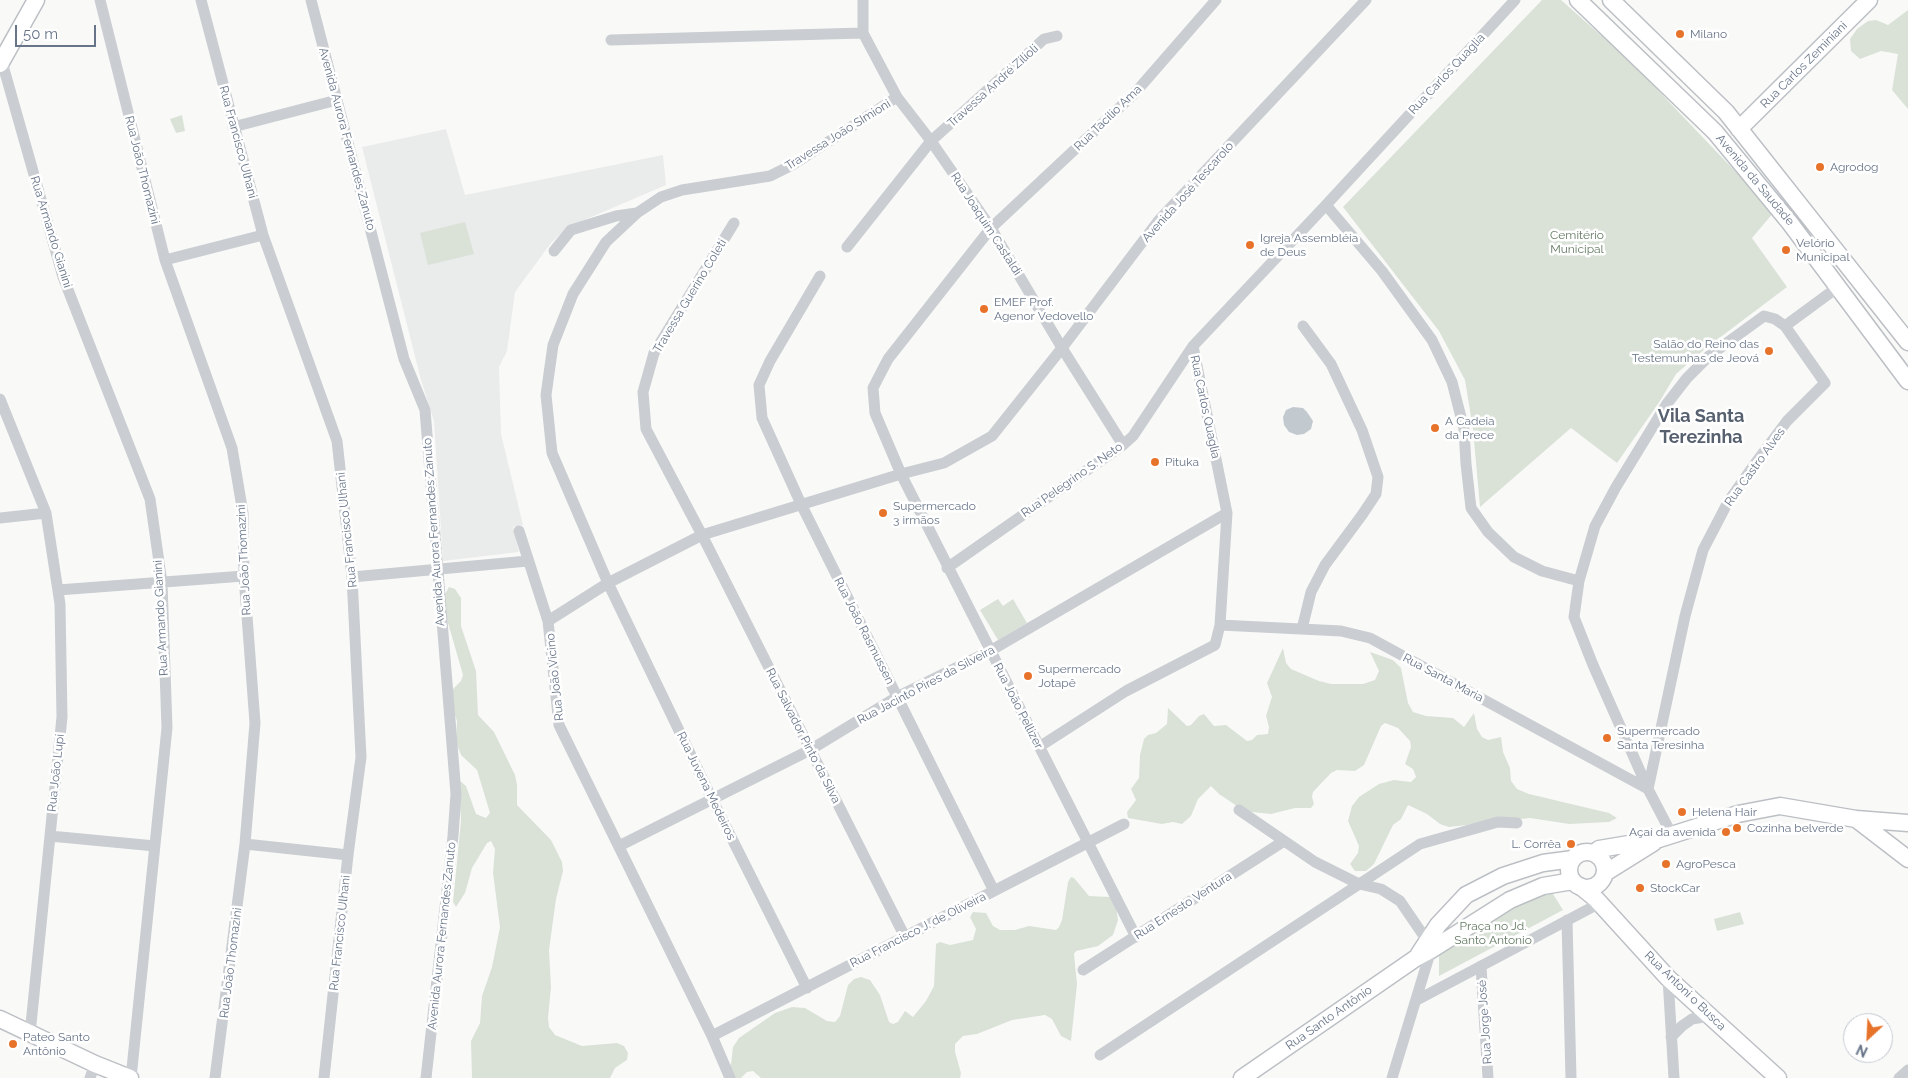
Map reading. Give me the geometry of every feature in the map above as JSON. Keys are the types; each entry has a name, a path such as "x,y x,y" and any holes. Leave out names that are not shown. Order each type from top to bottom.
{"main road":[{"path":"1,63 36,0"},
{"name":"Avenida da Saudade","path":"1578,0 1715,132 1790,223 1908,381"},
{"path":"1593,14 1601,11 1609,0"},
{"name":"Avenida da Saudade","path":"1609,0 1726,112 1908,342"},
{"name":"Rua Carlos Zeminiani","path":"1739,129 1869,0"},
{"path":"1621,40 1625,32 1630,28 1638,27"},
{"name":"Rua Santo Antônio","path":"1430,946 1438,925 1466,895 1503,876 1543,862 1573,859 1579,854 1594,853 1599,849 1665,837 1738,814 1780,806 1856,819 1908,823"},
{"path":"1856,819 1908,859"},
{"name":"Rua Santo Antônio","path":"1242,1078 1416,958 1430,946 1510,900 1543,886 1577,884 1588,888 1596,886 1603,877 1665,837"},
{"path":"1594,853 1601,858 1605,865 1598,901"},
{"path":"1573,859 1570,866 1570,874 1577,884"},
{"name":"Rua Antoni o Busca","path":"1577,884 1598,901 1668,978 1778,1078"},
{"path":"0,1020 30,1034 92,1071 130,1078"}],"street":[{"name":"Rua João Thomazini","path":"100,0 164,260 232,448 243,513 244,576 255,723 245,844 215,1078"},
{"name":"Rua Francisco Ulhani","path":"201,0 263,236 338,442 352,577 362,757 348,855 324,1078"},
{"name":"Avenida Aurora Fernandes Zanuto","path":"311,0 404,359 424,410 456,794 426,1078"},
{"name":"Rua Joaquim Castaldi","path":"863,0 863,32 897,97 931,140 991,228 1062,348 1123,445"},
{"name":"Rua Tacilio Ama","path":"901,474 875,413 873,388 888,359 991,228 1134,94 1216,0"},
{"name":"Avenida José Tescarolo","path":"901,474 944,463 992,436 1062,348 1159,220 1366,0"},
{"name":"Rua Carlos Quaglia","path":"1039,747 1126,690 1216,644 1220,625 1227,513 1192,346 1326,205 1515,0"},
{"path":"611,40 863,32"},
{"name":"Travessa André Zilioli","path":"847,247 931,140 1044,39 1057,36"},
{"name":"Rua Armando Gianini","path":"1,63 62,277 150,499 162,583 166,728 130,1078"},
{"name":"Travessa João SImioni","path":"637,213 661,197 682,190 770,176 794,164 897,97"},
{"path":"233,127 337,100"},
{"path":"1326,205 1382,271 1432,340 1452,382 1464,429 1471,508 1488,532 1514,557 1542,571 1578,581"},
{"path":"554,251 571,230 616,216 637,213"},
{"name":"Rua Juvena Medeiros","path":"637,213 606,242 573,294 553,345 546,395 552,453 608,583 712,799 807,988"},
{"name":"Travessa Guerino Coleti","path":"702,535 646,429 643,392 654,353 734,223"},
{"path":"164,260 263,236"},
{"name":"Rua João Rasmussen","path":"820,276 770,361 759,385 762,418 801,504 994,891"},
{"path":"1665,837 1648,789 1574,618 1578,581 1595,526 1616,487 1666,405 1687,378 1709,356 1764,316 1775,318 1785,326 1838,287"},
{"path":"1302,629 1310,592 1325,566 1376,494 1378,477 1362,430 1331,364 1303,326"},
{"name":"Rua Castro Alves","path":"1648,789 1685,616 1703,550 1728,502 1757,461 1787,421 1825,383 1785,326"},
{"name":"Rua Pelegrino S. Neto","path":"947,568 1123,445 1133,436 1192,346"},
{"name":"Rua João Lupi","path":"0,399 46,513 60,604 62,717 30,1034"},
{"name":"Rua João Vicino","path":"730,1078 712,1036 559,725 548,621 608,583 702,535 901,474"},
{"name":"Rua João Pellizer","path":"901,474 1136,938"},
{"path":"0,518 46,513"},
{"name":"Rua Jacinto Pires da Silveira","path":"619,846 810,750 898,698 990,651 1227,513"},
{"path":"519,531 548,621"},
{"name":"Rua Salvador Pinto da Silva","path":"702,535 904,937"},
{"path":"352,577 528,561"},
{"path":"58,590 244,576"},
{"name":"Rua Santa Maria","path":"1220,625 1341,631 1370,638 1648,789"},
{"path":"1239,810 1315,862 1359,884 1381,889 1400,901 1430,946 1417,1000 1392,1078"},
{"path":"1100,1055 1420,844 1498,822 1517,823"},
{"name":"Rua Francisco J. de Oliveira","path":"712,1036 1124,824"},
{"path":"50,836 155,846"},
{"name":"Rua Ernesto Ventura","path":"1083,970 1136,938 1284,841"},
{"path":"245,844 348,855"},
{"name":"Rua Jorge José","path":"1417,1000 1567,920 1598,901"},
{"path":"1567,920 1571,1078"},
{"name":"Rua Jorge José","path":"1481,966 1488,1078"},
{"path":"1668,978 1674,1078"},
{"path":"1672,1038 1682,1026 1692,1019 1710,1016"},
{"path":"1899,1078 1908,1070"}],"shaded area":[{"path":"446,129 465,195 663,155 666,185 568,227 551,243 515,292 507,351 499,367 501,434 523,525 513,527 519,552 443,561 434,421 421,380 362,147"},
{"path":"1293,407 1303,408 1313,421 1311,429 1304,434 1297,435 1289,432 1284,425 1283,417 1286,410"}],"green space":[{"name":"Cemitério Municipal","path":"1542,0 1561,0 1630,61 1774,212 1752,238 1787,287 1706,348 1676,374 1660,401 1617,463 1571,428 1480,507 1473,429 1465,380 1439,331 1343,207"},
{"path":"1908,10 1908,109 1892,90 1898,54 1881,51 1860,59 1851,51 1850,39 1857,29 1868,21 1876,20 1888,25"},
{"path":"182,115 185,131 176,133 170,119"},
{"path":"465,222 474,254 428,265 420,233"},
{"path":"449,587 455,589 461,598 461,626 476,671 478,715 494,732 515,775 517,805 551,840 562,862 563,871 556,899 549,950 551,987 549,1027 555,1035 582,1046 617,1043 624,1046 628,1053 627,1060 615,1068 610,1078 472,1078 471,1041 480,1023 482,996 492,967 500,927 493,873 495,849 491,841 487,843 472,868 465,893 456,907 453,902 461,821 459,780 466,786 476,814 486,818 490,813 477,770 461,755 456,742 457,721 450,702 450,692 461,681 463,675 446,616 445,594"},
{"path":"998,599 1003,606 1013,599 1027,623 998,640 980,610"},
{"path":"1283,648 1286,663 1291,669 1331,684 1363,684 1375,680 1379,671 1370,652 1393,660 1401,668 1408,703 1413,712 1426,716 1453,718 1464,727 1474,713 1477,729 1482,737 1488,740 1501,737 1503,752 1510,768 1511,781 1517,789 1529,794 1609,813 1617,818 1609,822 1569,824 1530,818 1449,827 1440,824 1427,814 1408,805 1401,819 1393,825 1374,864 1366,871 1355,871 1350,864 1358,853 1359,846 1348,821 1352,806 1359,797 1379,784 1394,780 1411,782 1416,777 1413,769 1405,764 1411,747 1410,741 1398,728 1385,723 1381,726 1364,765 1355,771 1337,770 1331,773 1313,792 1314,804 1311,808 1295,808 1271,814 1252,812 1237,806 1211,786 1198,799 1191,816 1182,824 1173,822 1162,824 1128,818 1127,812 1136,800 1131,789 1139,778 1140,755 1144,739 1148,735 1156,733 1167,724 1168,708 1187,726 1204,714 1214,726 1226,725 1247,741 1252,740 1257,735 1268,734 1269,727 1266,716 1272,697 1267,683"},
{"path":"1071,877 1089,896 1110,897 1115,900 1118,920 1113,935 1098,946 1076,951 1074,954 1077,984 1071,1041 1061,1036 1052,1019 1045,1015 1012,1020 977,1034 963,1036 955,1044 955,1052 961,1073 960,1078 761,1078 753,1071 747,1072 741,1078 724,1078 723,1074 731,1064 733,1047 739,1038 775,1013 792,1007 805,1008 827,1021 835,1022 840,1016 848,985 854,979 861,977 870,980 880,995 889,1022 893,1024 898,1022 905,1011 913,1017 926,1001 934,986 936,944 940,942 950,945 973,940 976,929 970,917 973,912 986,913 993,926 1000,930 1015,930 1029,926 1056,930 1062,920 1068,882"},
{"name":"Praça no Jd. Santo Antonio","path":"1550,889 1563,910 1439,976 1439,953 1487,921"},
{"path":"1740,912 1744,924 1717,931 1714,919"}],"place":[{"name":"Milano","path":"1680,34"},
{"name":"Agrodog","path":"1820,167"},
{"name":"Igreja Assembléia de Deus","path":"1250,245"},
{"name":"Velório Municipal","path":"1786,250"},
{"name":"EMEF Prof. Agenor Vedovello","path":"984,309"},
{"name":"Salão do Reino das Testemunhas de Jeová","path":"1769,351"},
{"name":"A Cadeia da Prece","path":"1435,428"},
{"name":"Pituka","path":"1155,462"},
{"name":"Supermercado 3 irmãos","path":"883,513"},
{"name":"Supermercado Jotapê","path":"1028,676"},
{"name":"Supermercado Santa Teresinha","path":"1607,738"},
{"name":"Helena Hair","path":"1682,812"},
{"name":"Cozinha belverde","path":"1737,828"},
{"name":"Açaí da avenida","path":"1726,832"},
{"name":"L. Corrêa","path":"1571,844"},
{"name":"AgroPesca","path":"1666,864"},
{"name":"StockCar","path":"1640,888"},
{"name":"Pateo Santo Antônio","path":"13,1044"}],"district":[{"name":"Vila Santa Terezinha","path":"1701,427"}]}
